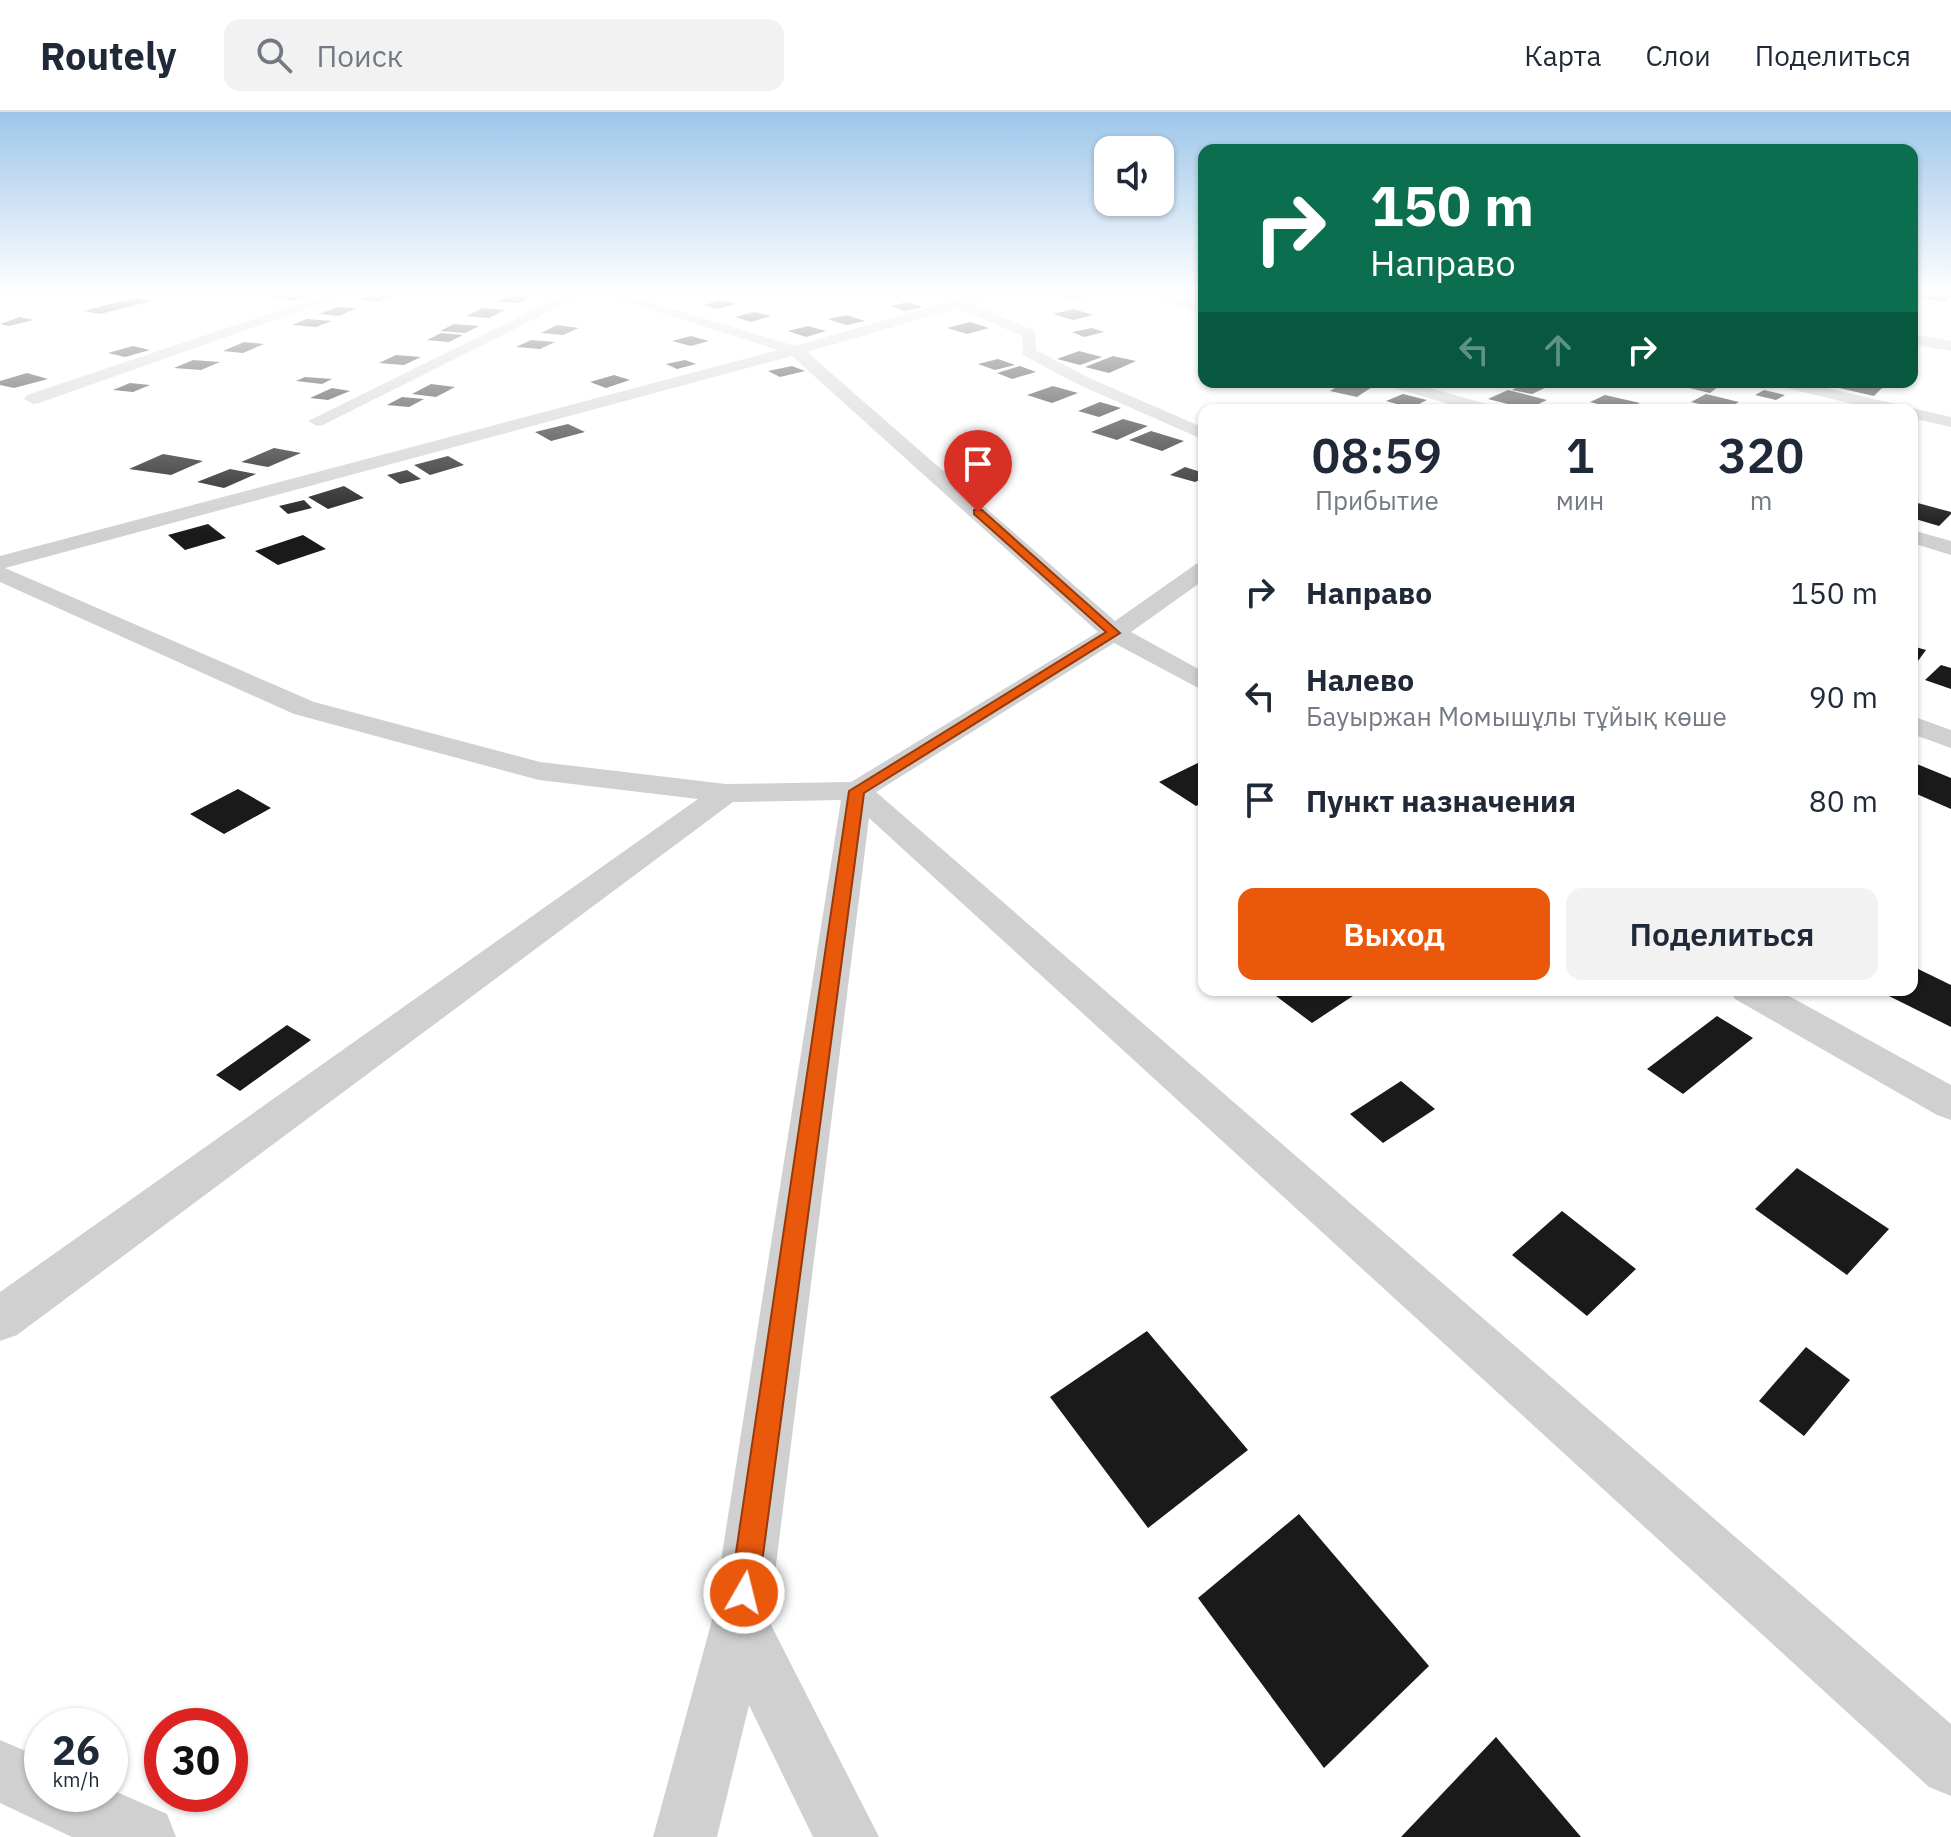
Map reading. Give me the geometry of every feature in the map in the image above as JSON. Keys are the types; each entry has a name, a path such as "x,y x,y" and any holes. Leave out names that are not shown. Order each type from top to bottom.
{"street":[{"path":"33,399 114,372"},
{"path":"317,421 419,372"},
{"path":"0,563 719,372"},
{"path":"819,372 1114,633 1198,680"},
{"path":"1065,372 1198,432"},
{"path":"1406,388 1449,404"},
{"path":"1806,388 1874,404"},
{"path":"1458,404 1486,389"},
{"path":"1918,414 1951,422"},
{"path":"1918,538 1951,548"},
{"path":"0,574 304,708 539,771 726,793 857,791 1114,633 1198,573"},
{"path":"1918,726 1951,740"},
{"path":"685,1837 740,1624 857,791"},
{"path":"857,791 1951,1765"},
{"path":"0,1319 726,793"},
{"path":"1759,996 1951,1104"},
{"path":"740,1624 847,1837"},
{"path":"0,1771 24,1782"},
{"path":"89,1812 144,1837"}],"building":[{"path":"769,372 803,372 780,377"},
{"path":"1002,372 1036,372 1012,379 997,373"},
{"path":"27,373 48,379 14,388 0,385 0,381"},
{"path":"614,375 630,380 606,388 590,382"},
{"path":"305,377 332,379 322,384 296,381"},
{"path":"130,383 150,385 133,392 113,390"},
{"path":"431,384 455,387 436,397 412,394"},
{"path":"1053,386 1078,393 1052,403 1027,395"},
{"path":"332,388 350,391 328,400 310,398"},
{"path":"1335,388 1370,388 1357,397 1330,391"},
{"path":"1516,388 1545,388 1532,394 1512,390"},
{"path":"1689,388 1717,388 1710,393"},
{"path":"1839,388 1882,388 1874,396"},
{"path":"1508,390 1547,400 1539,404 1508,404 1488,399"},
{"path":"1764,390 1785,395 1776,400 1755,395"},
{"path":"1403,394 1427,400 1419,404 1386,401"},
{"path":"1706,394 1739,402 1699,404 1691,402"},
{"path":"1605,395 1640,403 1598,404 1590,402"},
{"path":"402,397 424,399 409,407 387,405"},
{"path":"1100,402 1121,408 1099,417 1078,411"},
{"path":"1123,419 1148,426 1117,440 1091,432"},
{"path":"568,424 585,432 551,441 535,432"},
{"path":"1151,431 1184,441 1162,451 1129,440"},
{"path":"274,448 301,453 268,467 241,462"},
{"path":"163,454 203,461 171,475 129,469"},
{"path":"448,456 464,465 430,475 414,465"},
{"path":"1185,467 1198,471 1198,481 1195,482 1170,475"},
{"path":"230,469 256,474 224,488 197,482"},
{"path":"407,470 421,479 400,484 387,475"},
{"path":"344,486 364,498 328,509 308,497"},
{"path":"304,500 312,508 288,514 279,506"},
{"path":"1918,503 1951,512 1939,526 1918,520"},
{"path":"208,524 226,538 185,550 168,535"},
{"path":"303,535 326,549 278,565 255,551"},
{"path":"1918,648 1926,650 1918,661"},
{"path":"1941,665 1951,668 1951,689 1925,680"},
{"path":"1198,763 1198,805 1196,806 1159,782"},
{"path":"1918,764 1951,778 1951,809 1918,795"},
{"path":"238,789 271,808 224,834 190,814"},
{"path":"1918,969 1951,985 1951,1027 1889,996 1918,996"},
{"path":"1276,996 1353,996 1312,1023"},
{"path":"1717,1016 1753,1038 1683,1094 1647,1069"},
{"path":"287,1025 311,1040 240,1091 216,1075"},
{"path":"1401,1081 1435,1109 1383,1143 1350,1114"},
{"path":"1797,1168 1889,1229 1847,1275 1755,1209"},
{"path":"1562,1211 1636,1269 1587,1316 1512,1255"},
{"path":"1147,1331 1248,1450 1148,1528 1050,1397"},
{"path":"1806,1347 1850,1380 1804,1436 1759,1401"},
{"path":"1299,1514 1429,1666 1324,1768 1198,1598"},
{"path":"1496,1737 1581,1837 1401,1837"}],"route":[{"path":"744,1593 857,791 1114,633 978,512"}]}
